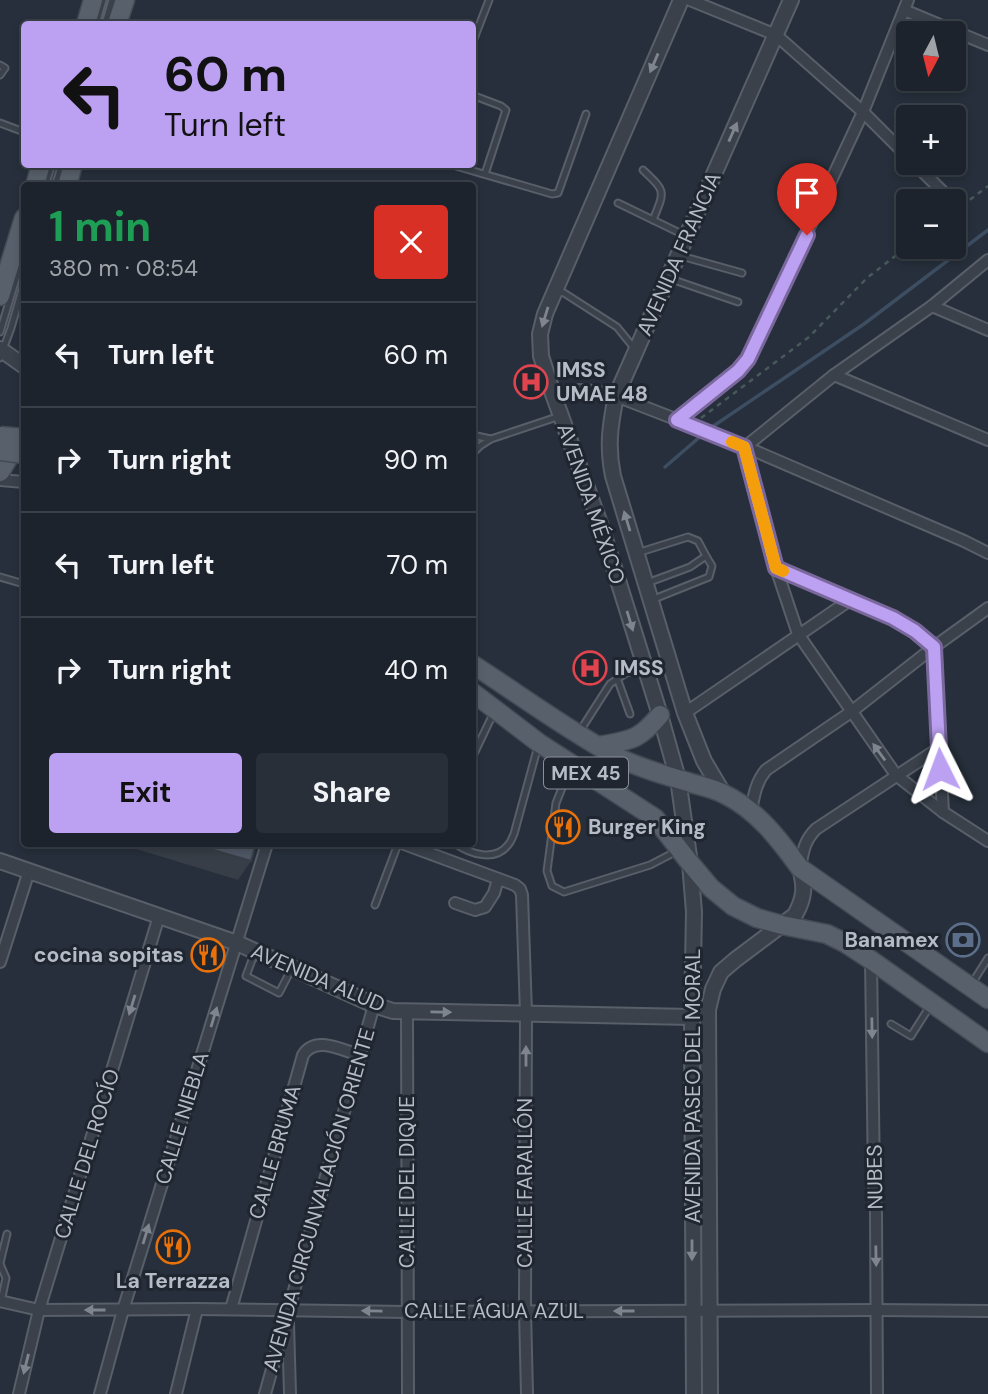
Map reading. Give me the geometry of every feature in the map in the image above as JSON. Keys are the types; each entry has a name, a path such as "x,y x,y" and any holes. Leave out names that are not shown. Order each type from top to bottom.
{"main road":[{"path":"87,21 93,0"},
{"path":"118,21 125,0"},
{"path":"0,296 21,228"},
{"path":"0,472 21,435"},
{"path":"0,436 21,438"},
{"path":"0,451 21,454"},
{"name":"MEX 45","path":"476,667 599,746 639,766 723,793 751,811 779,839 800,868 988,999"},
{"name":"MEX 45","path":"476,695 539,743 655,818 711,888 733,906 757,918 827,934 871,960 988,1043"},
{"path":"599,746 628,741 639,736 660,715"}],"street":[{"name":"AVENIDA MÉXICO","path":"678,779 602,530 541,356 540,334 555,290 681,0"},
{"path":"690,0 776,35 896,145"},
{"name":"AVENIDA FRANCIA","path":"723,793 704,761 685,713 636,553 610,462 608,444 616,396 791,0"},
{"path":"680,418 738,371 748,359 863,112 906,5 988,45"},
{"path":"926,175 940,189"},
{"path":"744,447 834,375 932,306 988,260"},
{"path":"932,306 988,330"},
{"path":"1,352 21,364"},
{"path":"834,375 988,440"},
{"path":"553,394 582,389 595,390 680,418 693,426 940,530 988,553"},
{"path":"744,447 776,568 798,634 896,775 988,841"},
{"path":"0,480 21,482"},
{"path":"776,568 893,618 934,647 943,811"},
{"path":"685,713 850,600"},
{"path":"751,811 755,789 766,770 851,712 988,608"},
{"path":"800,868 804,845 816,829 939,748"},
{"name":"AVENIDA PASEO DEL MORAL","path":"678,779 685,856 694,912 694,1394"},
{"name":"CALLE NIEBLA","path":"100,1394 123,1310 266,847"},
{"path":"412,847 498,879 494,893 485,907 475,910 454,903"},
{"name":"AVENIDA ALUD","path":"0,862 237,943 393,1011 692,1017"},
{"name":"AVENIDA PASEO DEL MORAL","path":"710,1394 708,1010 713,989 722,972 795,915 800,906 804,885 800,868"},
{"path":"0,962 29,871"},
{"name":"CALLE FARALLÓN","path":"498,879 515,885 522,895 526,1013 527,1394"},
{"name":"CALLE DEL ROCÍO","path":"19,1394 39,1310 159,916"},
{"name":"NUBES","path":"871,960 877,1394"},
{"name":"AVENIDA CIRCUNVALACIÓN ORIENTE","path":"265,1394 374,1005"},
{"name":"CALLE DEL DIQUE","path":"407,1012 408,1394"},
{"path":"988,1043 988,1057"},
{"name":"CALLE BRUMA","path":"231,1309 303,1055 307,1048 323,1044 359,1055"},
{"name":"CALLE ÁGUA AZUL","path":"0,1301 39,1310 988,1311"},
{"path":"176,1394 197,1309"},
{"path":"288,1310 290,1394"}],"lane":[{"path":"97,21 103,0"},
{"path":"106,21 113,0"},
{"path":"476,34 489,0"},
{"path":"0,65 5,68 0,75"},
{"path":"476,97 506,110 485,174"},
{"path":"463,168 552,194 558,193 586,114"},
{"path":"0,123 21,131"},
{"path":"643,170 660,186 662,198 653,220"},
{"path":"618,203 686,237"},
{"path":"679,255 742,273"},
{"path":"0,332 21,262"},
{"path":"668,278 738,302"},
{"path":"555,290 617,327 636,351"},
{"path":"1,352 21,293"},
{"path":"476,450 491,439 561,416"},
{"path":"476,436 491,439"},
{"path":"636,553 688,537 698,541 712,566 709,578 651,600"},
{"path":"646,583 690,567 706,556"},
{"path":"0,577 21,583"},
{"path":"578,733 604,691 617,678 645,668"},
{"path":"617,678 630,715"},
{"path":"476,749 495,709"},
{"path":"460,847 481,855 496,854 508,846 514,834 539,743"},
{"path":"576,766 556,803 547,871 552,886 564,892 685,856"},
{"path":"376,905 397,847"},
{"path":"256,952 246,976 279,993 292,968"},
{"path":"970,986 988,958"},
{"path":"891,1024 911,1037 931,1003"},
{"path":"0,1301 6,1278 0,1264 7,1234"}],"path":[{"path":"966,203 988,186"},
{"path":"680,418 700,419 809,337 867,278 896,255"}],"building":[{"path":"203,847 255,847 251,861"}],"waterway":[{"path":"665,467 709,429 864,324 988,230"}],"slow traffic":[{"path":"732,442 744,447 776,568 783,571"}],"place":[{"name":"IMSS UMAE 48","path":"531,382"},
{"name":"IMSS","path":"590,668"},
{"name":"Burger King","path":"563,827"},
{"name":"Banamex","path":"963,940"},
{"name":"cocina sopitas","path":"208,955"},
{"name":"La Terrazza","path":"173,1247"}],"route":[{"path":"807,235 748,359 738,371 677,420 744,447 776,568 893,618 934,647 940,769"}]}
